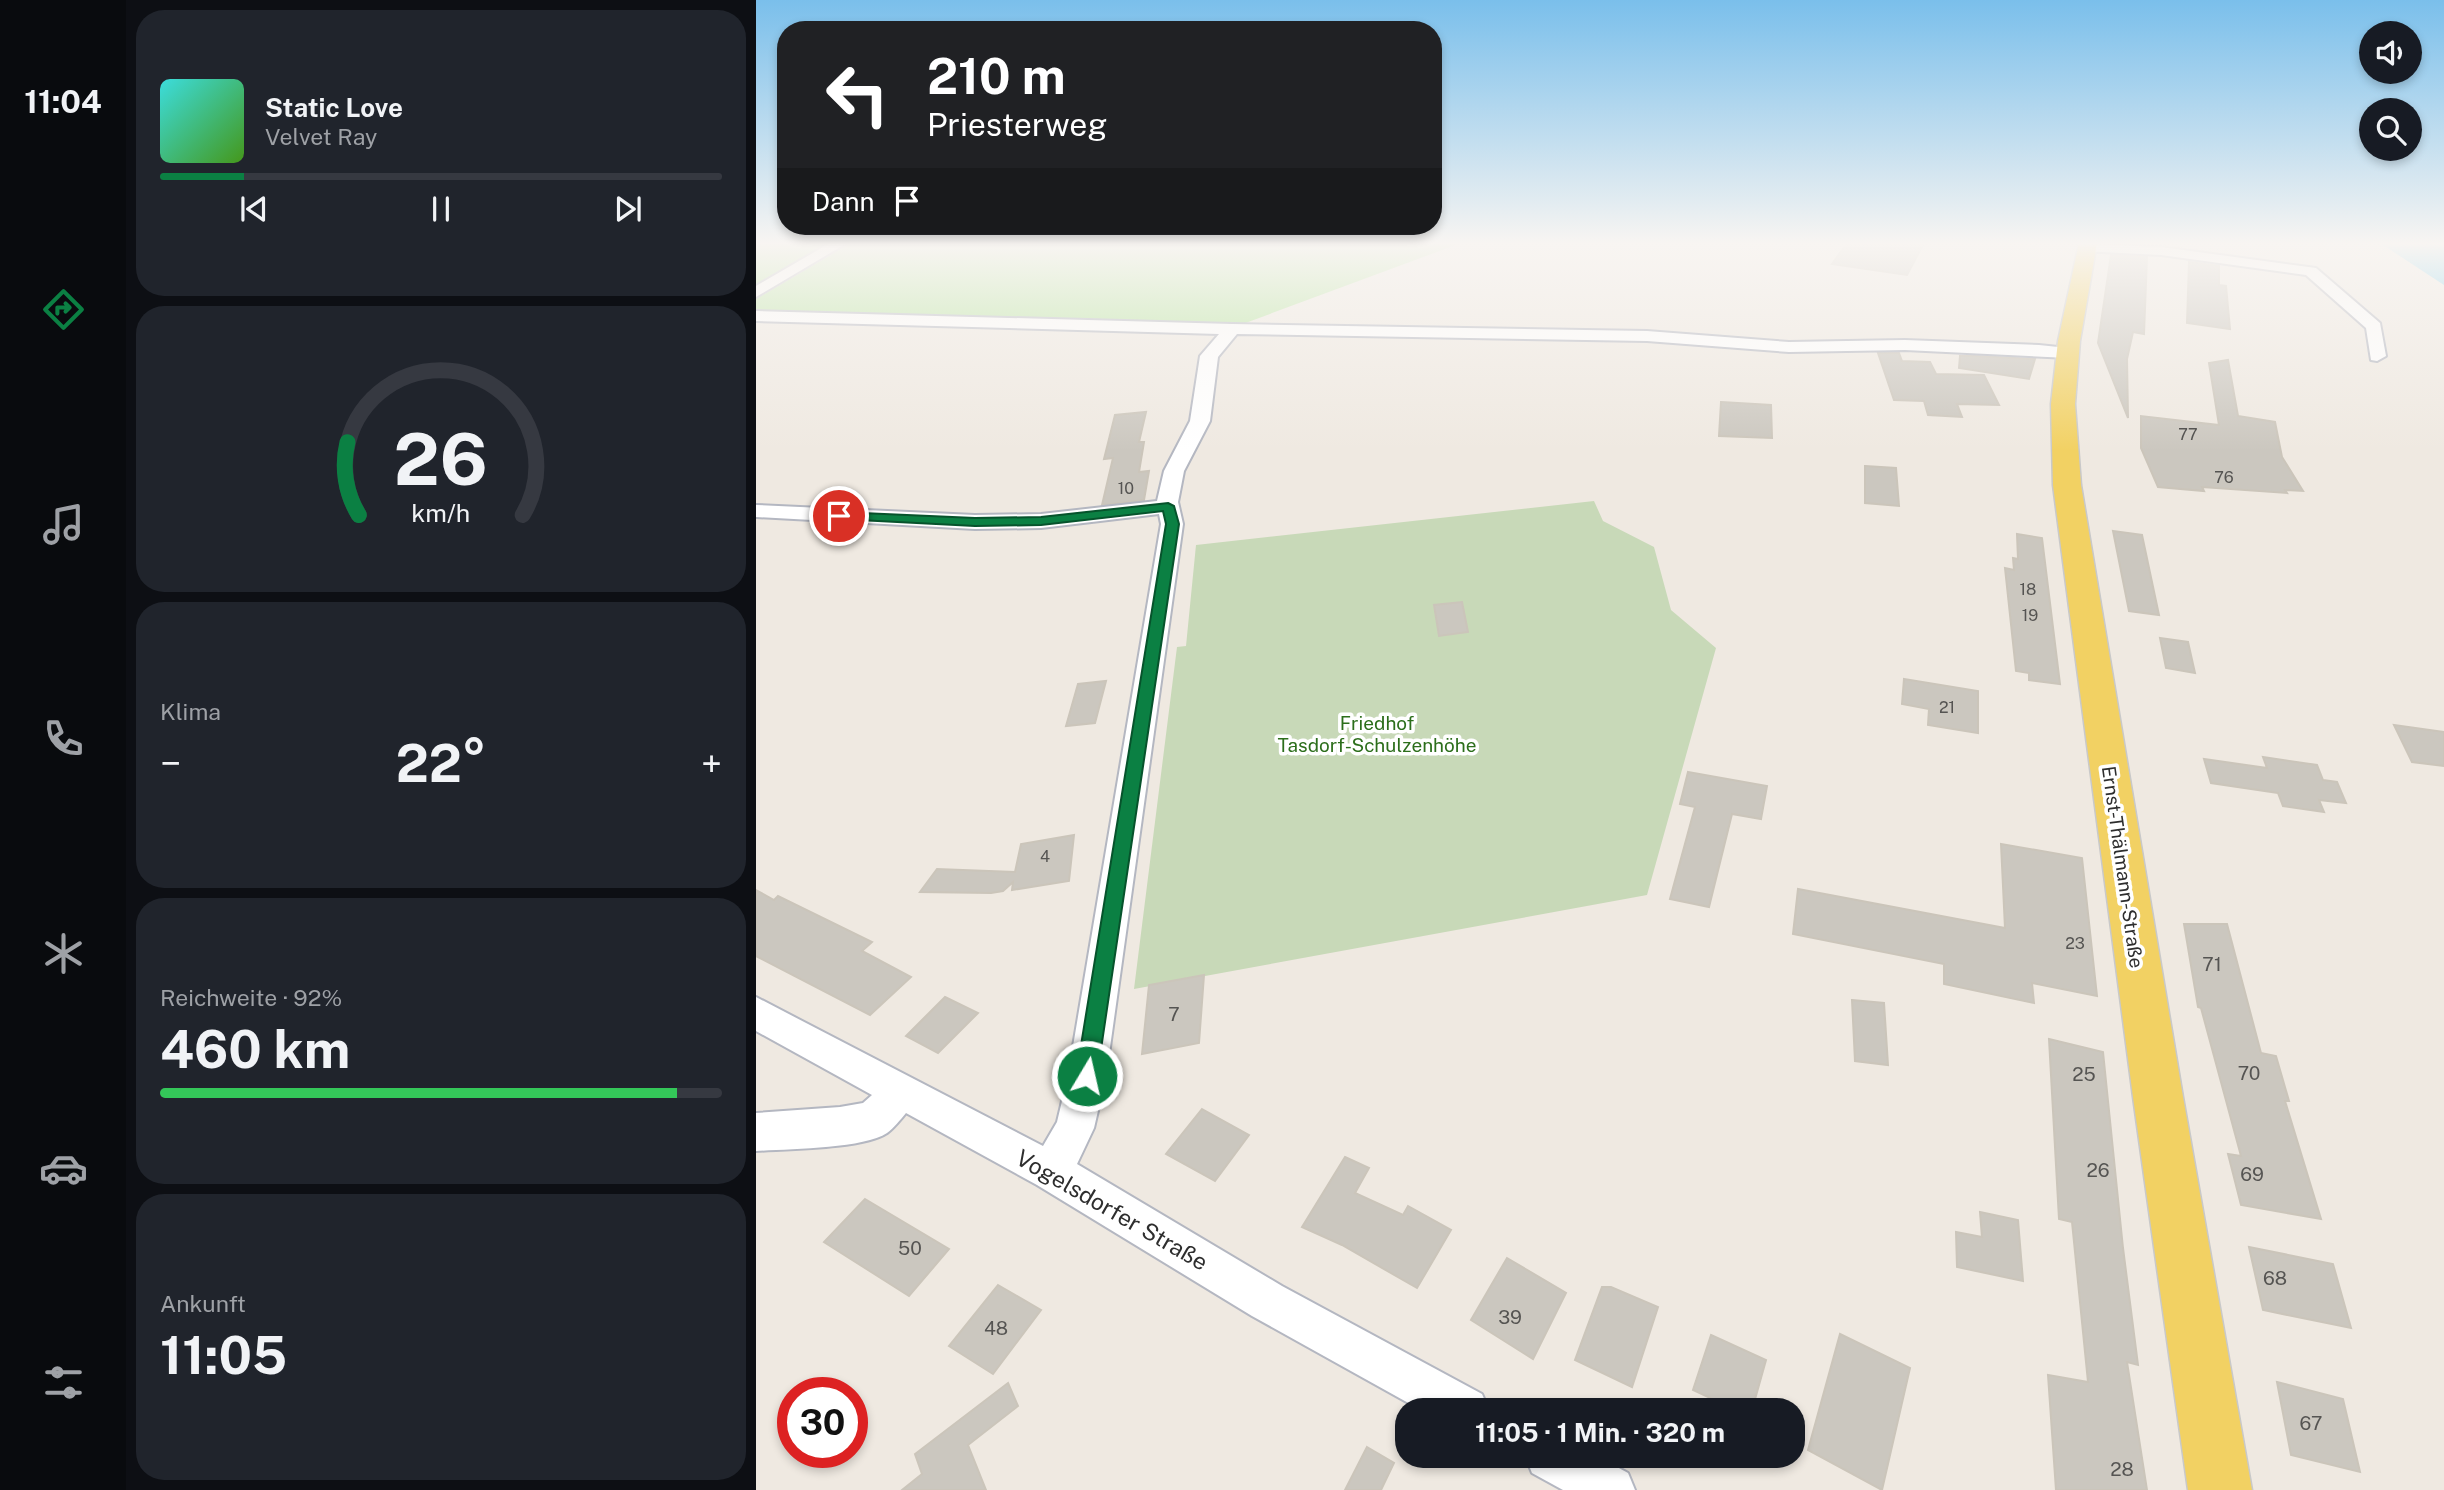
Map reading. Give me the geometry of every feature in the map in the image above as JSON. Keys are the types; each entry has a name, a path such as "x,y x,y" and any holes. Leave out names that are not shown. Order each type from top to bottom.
{"main road":[{"name":"Ernst-Thälmann-Straße","path":"2076,313 2063,404 2067,485 2220,1490"}],"street":[{"path":"2358,313 2374,327 2377,356"},
{"path":"756,316 1232,329 1647,336 1789,347 1905,345 2039,350 2068,354"},
{"path":"1051,1171 1075,1128 1087,1076 1172,524 1168,506 1174,471 1200,421 1209,356 1232,329"},
{"path":"756,511 975,522 1041,521 1168,506"},
{"name":"Vogelsdorfer Straße","path":"756,1013 1051,1171 1267,1301 1444,1398"},
{"path":"756,1132 840,1126 873,1120 901,1093"},
{"path":"1571,1468 1611,1490"}],"green space":[{"path":"838,313 1274,313 1240,325"},
{"name":"Friedhof Tasdorf-Schulzenhöhe","path":"1594,501 1603,521 1654,547 1671,610 1716,648 1647,895 1134,989 1177,647 1186,646 1196,545"}],"building":[{"path":"2103,313 2145,313 2144,334 2133,332 2127,359 2128,418 2098,343"},
{"path":"2187,313 2228,313 2230,329 2187,323"},
{"path":"1878,353 1899,353 1902,361 1930,362 1936,374 1984,375 1999,405 1957,404 1962,417 1928,415 1924,401 1894,400"},
{"path":"1960,356 2035,359 2029,379 1959,368"},
{"path":"2228,360 2238,416 2275,422 2282,457 2303,491 2285,490 2287,493 2202,487 2204,491 2158,487 2141,448 2141,416 2219,425 2209,363"},
{"path":"1721,402 1771,405 1772,438 1719,436"},
{"path":"1146,412 1139,442 1144,442 1139,472 1149,471 1144,500 1102,505 1113,458 1104,459 1115,415"},
{"path":"1865,466 1896,468 1899,506 1865,503"},
{"path":"2113,531 2142,535 2159,615 2129,611"},
{"path":"2017,534 2042,538 2060,684 2029,680 2029,673 2016,671 2005,568 2014,570 2013,558 2018,559"},
{"path":"1462,602 1468,632 1439,636 1434,605"},
{"path":"2160,638 2188,642 2195,673 2166,668"},
{"path":"1904,679 1978,691 1978,733 1928,725 1929,709 1902,704"},
{"path":"1106,681 1095,723 1066,726 1078,684"},
{"path":"2394,725 2444,732 2444,766 2412,762"},
{"path":"2263,757 2317,765 2323,780 2337,782 2346,803 2319,800 2324,812 2283,806 2278,793 2211,783 2204,759 2267,768"},
{"path":"1688,772 1767,786 1761,819 1732,814 1709,907 1670,899 1695,807 1680,804"},
{"path":"1074,835 1069,881 1012,890 1013,882 1003,891 991,893 920,892 937,869 1015,872 1021,844"},
{"path":"2001,844 2082,858 2097,996 2032,983 2034,1003 1944,984 1944,964 1793,934 1798,889 2005,928"},
{"path":"756,890 774,900 778,896 872,942 862,951 911,977 870,1015 756,956"},
{"path":"2184,924 2227,924 2261,1053 2276,1056 2289,1101 2285,1101 2321,1219 2241,1205 2228,1154 2241,1156 2201,1008 2198,1007"},
{"path":"1204,975 1199,1043 1142,1054 1149,985"},
{"path":"945,997 978,1013 938,1053 906,1036"},
{"path":"1852,1000 1884,1003 1888,1065 1855,1061"},
{"path":"2049,1039 2103,1052 2138,1365 2127,1362 2147,1490 2056,1490 2048,1375 2088,1382 2072,1222 2059,1219"},
{"path":"1202,1109 1249,1135 1215,1181 1166,1154"},
{"path":"1345,1157 1369,1168 1355,1193 1403,1215 1408,1206 1451,1230 1417,1288 1342,1245 1302,1227"},
{"path":"865,1199 949,1249 909,1296 824,1242"},
{"path":"1980,1212 2018,1220 2023,1281 1957,1267 1956,1232 1982,1237"},
{"path":"2249,1247 2333,1264 2351,1328 2263,1310"},
{"path":"1507,1258 1566,1293 1533,1359 1471,1320"},
{"path":"998,1285 1041,1310 993,1374 949,1346"},
{"path":"1602,1287 1611,1287 1658,1307 1632,1387 1575,1360"},
{"path":"1840,1334 1910,1368 1882,1490 1808,1450"},
{"path":"1711,1335 1766,1360 1755,1398 1710,1398 1693,1390"},
{"path":"2277,1382 2343,1399 2360,1472 2291,1455"},
{"path":"1008,1383 1018,1406 968,1445 986,1490 902,1490 922,1474 915,1454"},
{"path":"1367,1447 1394,1463 1381,1490 1345,1490"}],"route":[{"path":"839,516 975,522 1041,521 1168,506 1172,524 1087,1076"}]}
